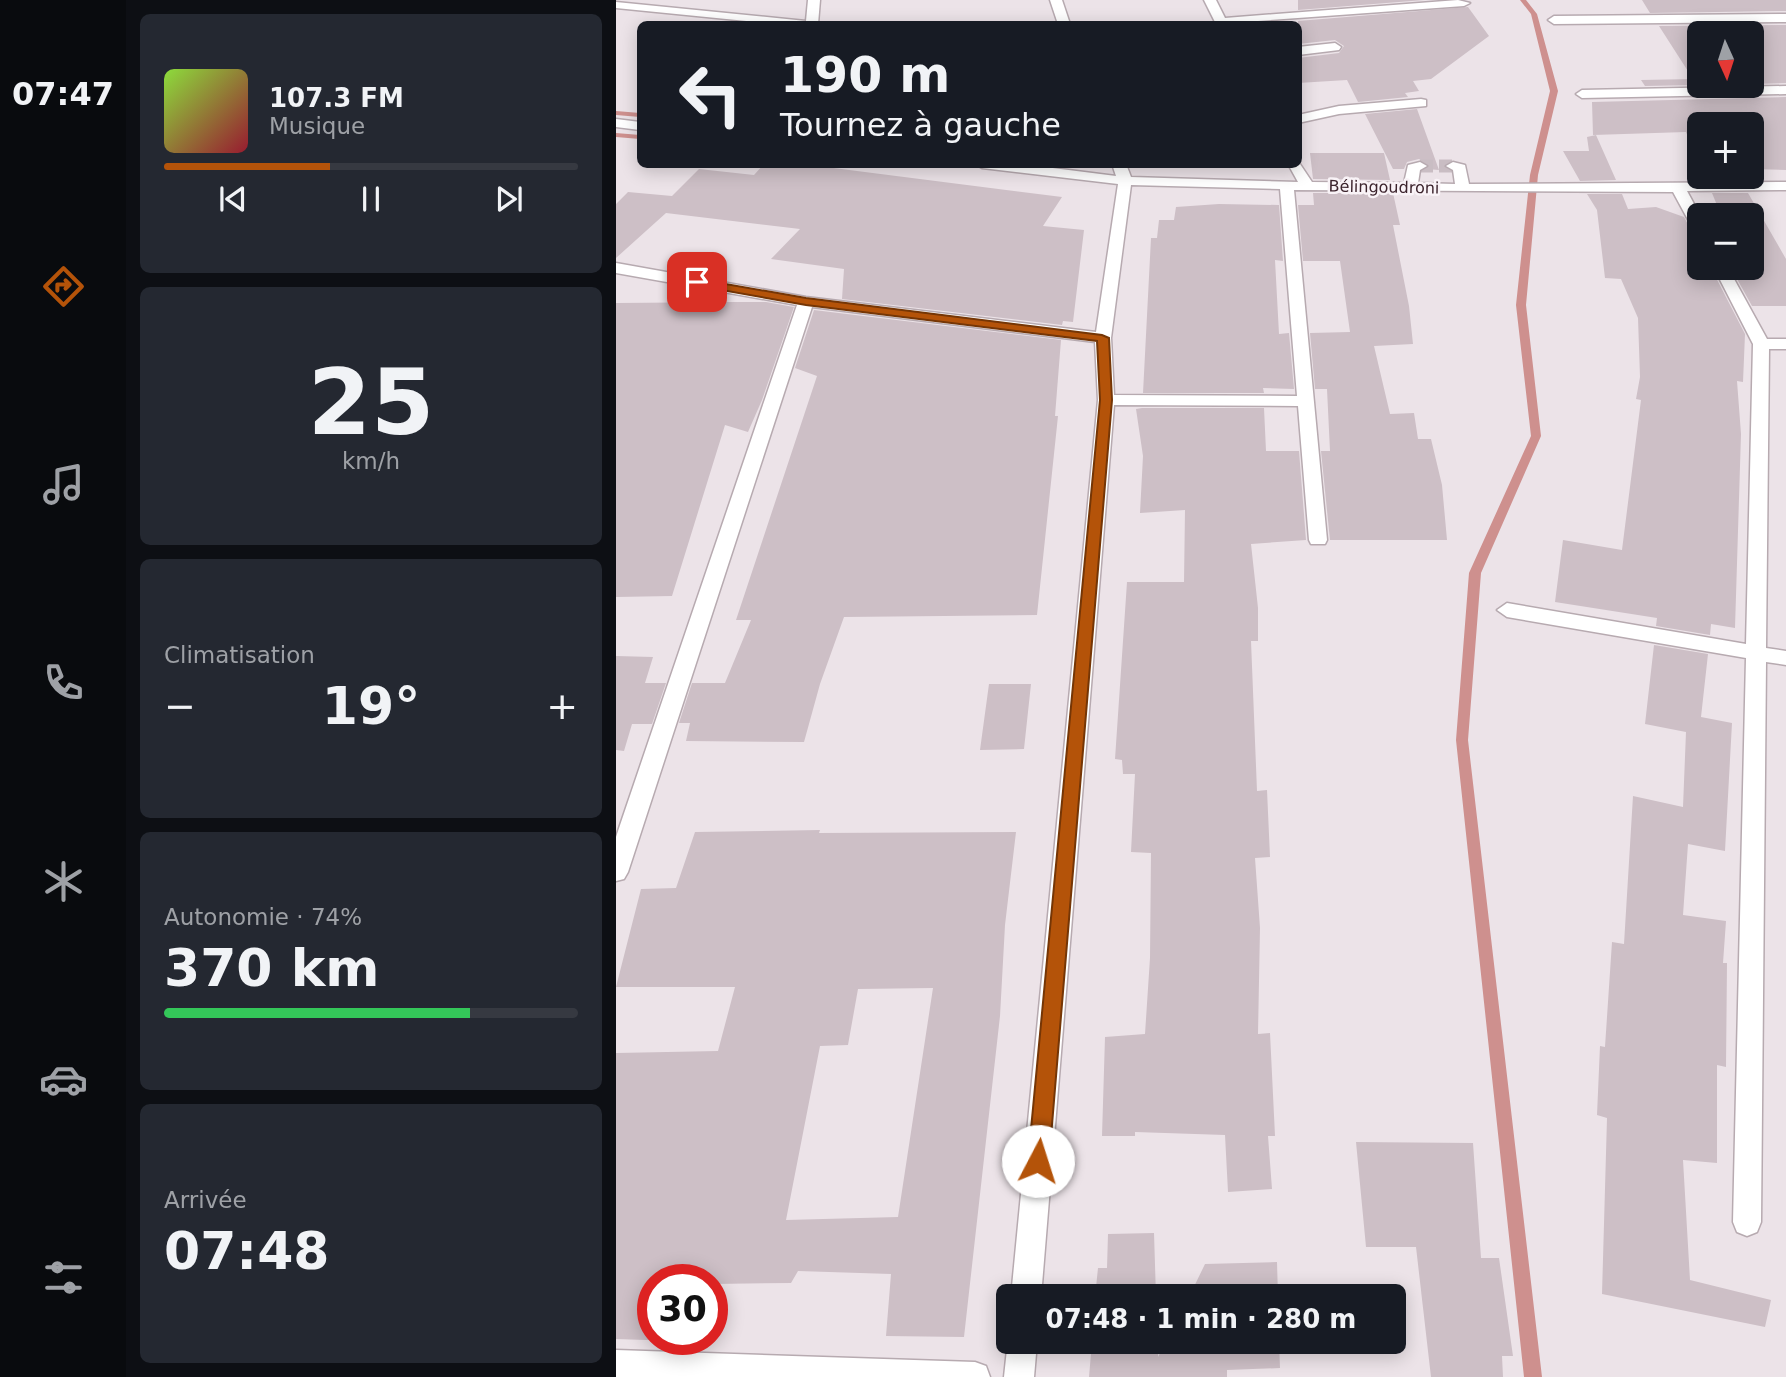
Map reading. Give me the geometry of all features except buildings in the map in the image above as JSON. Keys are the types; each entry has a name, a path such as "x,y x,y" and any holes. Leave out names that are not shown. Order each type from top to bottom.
{"street":[{"path":"813,21 814,0"},
{"path":"1056,0 1063,21"},
{"path":"1210,0 1221,21"},
{"path":"1246,21 1464,3 1459,0"},
{"path":"616,5 776,21"},
{"path":"1555,20 1786,18"},
{"path":"1302,51 1335,47"},
{"path":"1582,94 1786,90"},
{"path":"1302,118 1339,110 1421,103"},
{"path":"616,123 637,125"},
{"path":"1411,187 1413,168 1420,166"},
{"path":"1453,166 1460,168 1463,188"},
{"name":"Bélingoudroni","path":"1044,168 1307,186 1493,189 1786,186"},
{"path":"1297,168 1307,186"},
{"path":"1027,1284 1106,400 1102,338 1122,173"},
{"path":"1287,185 1318,540"},
{"path":"1678,187 1687,204"},
{"path":"616,268 806,302 1102,338"},
{"path":"1726,280 1761,344 1747,1222"},
{"path":"616,872 806,302"},
{"path":"1761,344 1786,344"},
{"path":"1106,400 1306,401"},
{"path":"1507,610 1786,658"},
{"path":"1019,1377 1021,1354"},
{"path":"616,1365 975,1377"}],"waterway":[{"path":"1523,0 1534,14 1554,91 1534,175 1521,305 1536,436 1475,573 1462,740 1533,1377"},
{"path":"616,113 637,115"},
{"path":"616,135 637,137"}],"tunnel":[{"path":"1420,166 1453,166"}],"route":[{"path":"697,282 806,302 1102,338 1106,400 1038,1161"}]}
